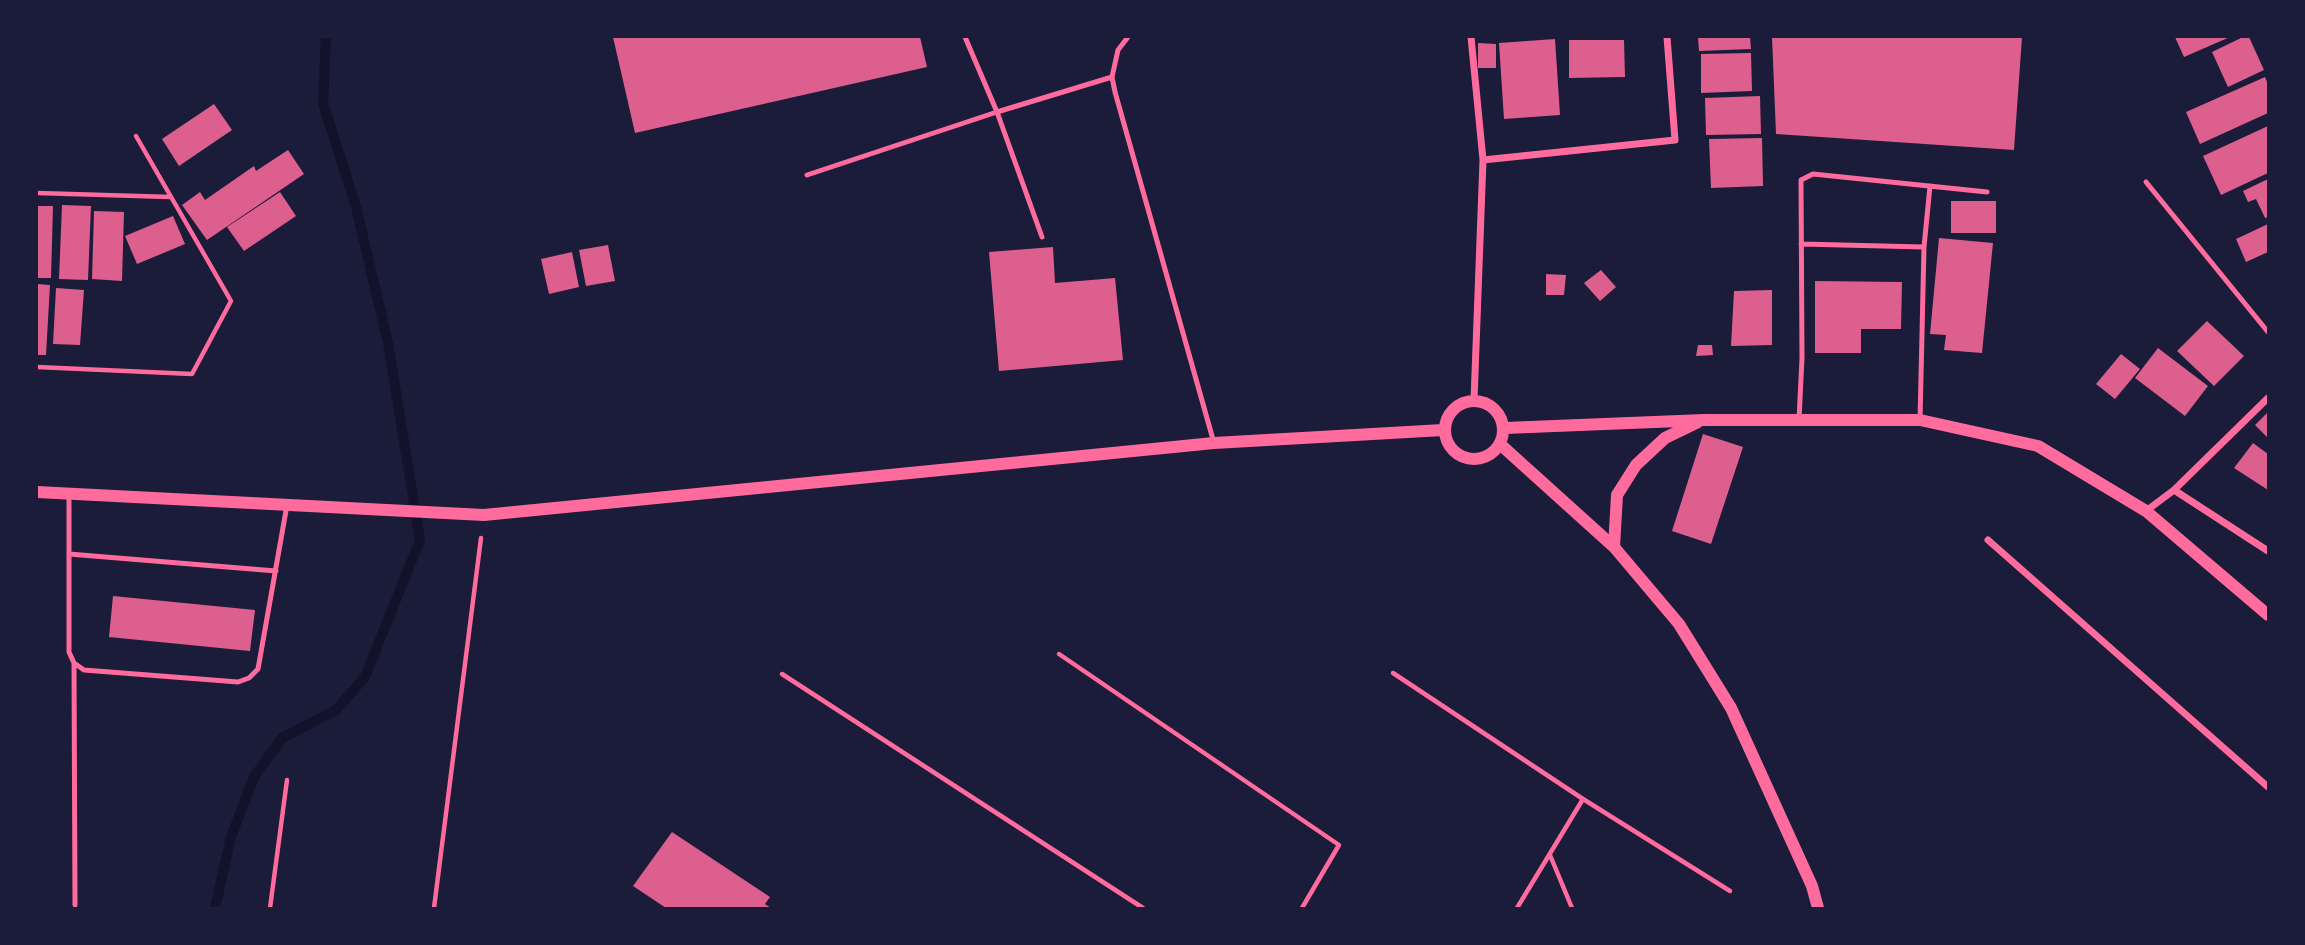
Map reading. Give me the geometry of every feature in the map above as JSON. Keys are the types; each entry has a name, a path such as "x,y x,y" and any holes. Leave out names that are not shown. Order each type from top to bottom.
{"street":[{"path":"1471,37 1483,160 1474,400"},
{"path":"1483,160 1675,140 1667,37"},
{"path":"2146,511 2174,490 2268,398"},
{"path":"1474,400 1495,408 1505,428 1501,445 1486,458 1466,459 1450,448 1443,430 1453,409 1459,404 1474,400"},
{"path":"1505,428 1704,419 1920,419 2038,446 2146,511 2268,615"},
{"path":"1614,547 1617,495 1636,465 1665,438 1704,419"},
{"path":"37,492 484,514 1214,443 1443,430"},
{"path":"1501,445 1614,547 1679,624 1731,708 1812,886 1818,908"},
{"path":"2174,490 2268,551"},
{"path":"1988,540 2268,787"}],"lane":[{"path":"965,37 997,112 1042,237"},
{"path":"1128,37 1118,51 1112,78 1214,443"},
{"path":"807,175 997,112 1112,78"},
{"path":"1799,420 1802,358 1801,180 1813,174 1987,192"},
{"path":"2146,182 2268,332"},
{"path":"1920,419 1924,247 1930,186"},
{"path":"1801,244 1924,247"},
{"path":"69,493 69,652 74,663 75,905"},
{"path":"74,663 83,670 238,682 249,678 258,669 287,505"},
{"path":"69,554 276,571"}],"path":[{"path":"37,367 192,374 231,301 136,136"},
{"path":"37,193 171,197"},
{"path":"435,908 484,514"},
{"path":"1059,654 1339,845 1302,908"},
{"path":"1393,673 1583,799 1730,891"},
{"path":"782,674 1143,908"},
{"path":"270,908 287,780"},
{"path":"1517,908 1583,799"},
{"path":"1550,854 1572,908"}],"building":[{"path":"613,37 920,37 927,67 635,133"},
{"path":"1698,37 1750,37 1751,49 1699,51"},
{"path":"1772,37 2022,37 2014,150 1776,134"},
{"path":"2175,37 2230,37 2184,57"},
{"path":"2243,37 2249,37 2264,70 2228,87 2212,52"},
{"path":"1555,39 1560,115 1504,119 1499,43"},
{"path":"1569,40 1624,40 1625,77 1569,78"},
{"path":"1478,43 1496,44 1496,68 1478,68"},
{"path":"1751,53 1752,91 1701,93 1701,54"},
{"path":"2265,77 2268,84 2268,113 2200,144 2186,112"},
{"path":"1760,96 1761,134 1706,135 1705,98"},
{"path":"214,104 232,130 179,166 162,139"},
{"path":"2268,126 2268,173 2221,195 2203,156"},
{"path":"1762,138 1763,186 1711,188 1709,139"},
{"path":"288,150 304,174 207,240 182,205 200,192 205,200 254,166 256,171"},
{"path":"2268,179 2268,217 2265,218 2256,199 2248,202 2243,191"},
{"path":"280,192 296,216 244,251 227,227"},
{"path":"1951,201 1996,201 1996,233 1951,233"},
{"path":"62,205 91,206 88,280 59,279"},
{"path":"37,206 53,206 51,278 37,278"},
{"path":"94,211 124,212 122,281 92,279"},
{"path":"173,216 185,244 137,264 125,236"},
{"path":"2268,224 2268,252 2246,262 2236,239"},
{"path":"1939,238 1993,243 1982,353 1944,350 1946,335 1930,334"},
{"path":"608,245 615,281 586,286 579,250"},
{"path":"1053,247 1055,283 1115,278 1123,360 999,371 989,252"},
{"path":"572,252 579,287 549,294 541,259"},
{"path":"1601,270 1616,287 1600,301 1584,283"},
{"path":"1546,274 1566,275 1564,295 1546,295"},
{"path":"1815,281 1902,282 1901,329 1861,329 1861,353 1815,353"},
{"path":"37,284 50,285 46,355 37,355"},
{"path":"56,288 84,290 80,345 53,344"},
{"path":"1772,290 1772,345 1731,346 1734,291"},
{"path":"2207,321 2244,356 2214,386 2177,351"},
{"path":"1698,345 1712,345 1713,355 1696,356"},
{"path":"2158,348 2208,386 2185,416 2135,378"},
{"path":"2121,354 2140,369 2115,399 2096,384"},
{"path":"2268,412 2268,438 2255,425"},
{"path":"1703,434 1743,447 1711,544 1672,531"},
{"path":"2253,443 2268,454 2268,490 2234,468"},
{"path":"113,596 255,610 250,651 109,637"},
{"path":"672,832 770,897 765,904 771,908 666,908 633,886"}],"waterway":[{"path":"215,908 231,837 254,777 282,738 336,710 365,677 420,540 388,343 356,207 323,103 326,37"}]}
